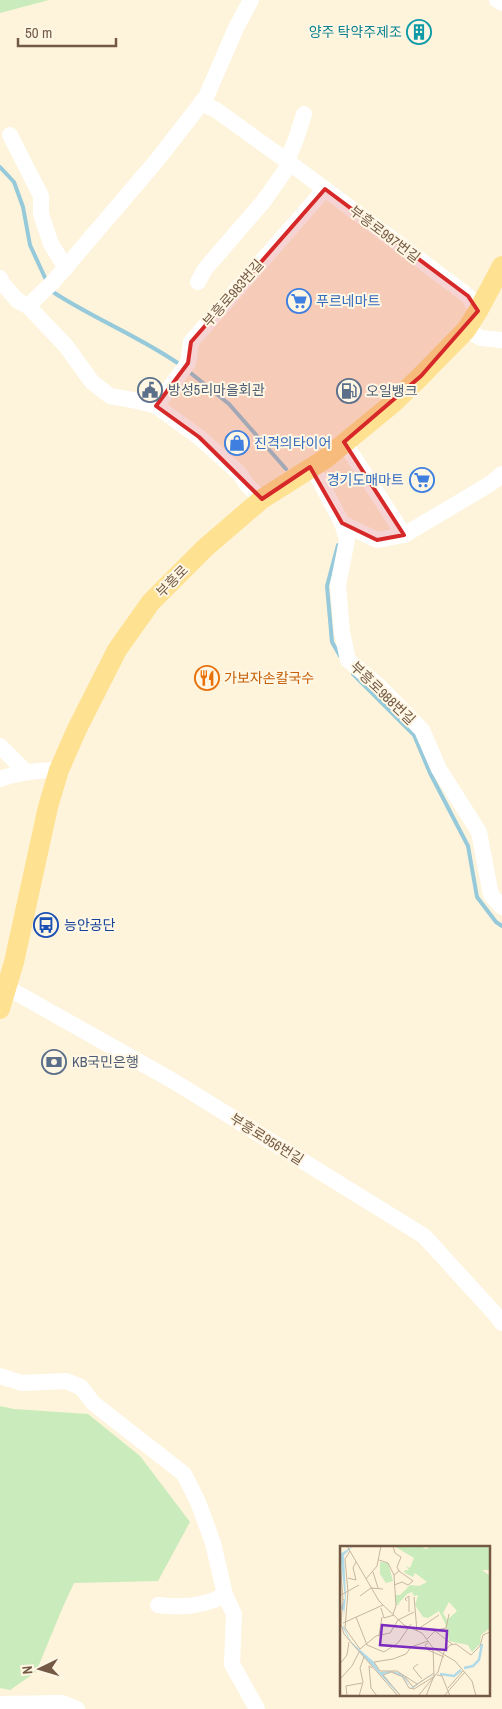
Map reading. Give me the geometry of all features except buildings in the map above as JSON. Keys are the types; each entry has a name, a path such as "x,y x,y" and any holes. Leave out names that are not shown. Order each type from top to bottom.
{"main road":[{"name":"부흥로","path":"0,1009 14,962 48,807 59,770 77,728 112,658 138,618 169,583 205,548 262,499 325,459 392,404 466,330 502,266"}],"street":[{"path":"28,306 66,268 158,159 201,103 251,0"},
{"path":"497,0 502,3"},
{"name":"부흥로997번길","path":"201,103 216,110 287,161 468,296 478,311"},
{"path":"198,282 206,269 264,202 287,168 287,161 304,114"},
{"path":"10,135 41,196 42,214 51,244 66,268"},
{"name":"부흥로983번길","path":"156,406 184,369 191,342 325,189"},
{"path":"0,278 2,283 18,301 28,306 66,346 89,380 110,396 156,406 199,437 239,473 248,486 262,499"},
{"path":"466,330 481,338 502,340"},
{"path":"344,442 404,535"},
{"name":"부흥로988번길","path":"312,466 342,523 347,540 338,585 342,632 348,660 380,687 422,730 440,769 479,832 491,895 502,907"},
{"path":"342,523 377,540 404,535 490,484 502,474"},
{"path":"0,746 26,772"},
{"path":"0,778 37,770 59,770"},
{"name":"부흥로956번길","path":"6,987 174,1082 424,1236 498,1316 502,1323"},
{"path":"0,1376 22,1383 66,1381 81,1387 92,1403 184,1474 198,1502 213,1543 225,1595 234,1614 232,1664 257,1709"},
{"path":"158,1605 176,1607 213,1602 225,1595"},
{"path":"7,1704 62,1703 77,1709"}],"highlighted area":[{"path":"325,189 468,296 478,311 421,376 344,442 404,535 377,540 342,523 310,467 262,499 199,437 156,406 188,363 191,342"}],"green space":[{"path":"0,0 49,0 0,13"},
{"path":"0,1406 14,1409 88,1414 140,1456 190,1522 158,1581 74,1583 36,1672 10,1690 0,1688"}],"waterway":[{"path":"0,167 14,182 23,207 30,245 47,282"},
{"path":"51,288 53,292 69,302 150,346 182,366"},
{"path":"187,370 229,404 286,469"},
{"path":"338,545 327,586 332,642 340,656"},
{"path":"353,674 414,735 430,773 468,846 477,897 496,922 502,926"}],"place":[{"name":"양주 탁약주제조","path":"419,32"},
{"name":"푸르네마트","path":"299,301"},
{"name":"방성5리마을회관","path":"150,390"},
{"name":"오일뱅크","path":"349,391"},
{"name":"진격의타이어","path":"237,443"},
{"name":"경기도매마트","path":"422,480"},
{"name":"가보자손칼국수","path":"207,678"},
{"name":"능안공단","path":"46,925"},
{"name":"KB국민은행","path":"54,1062"}]}
